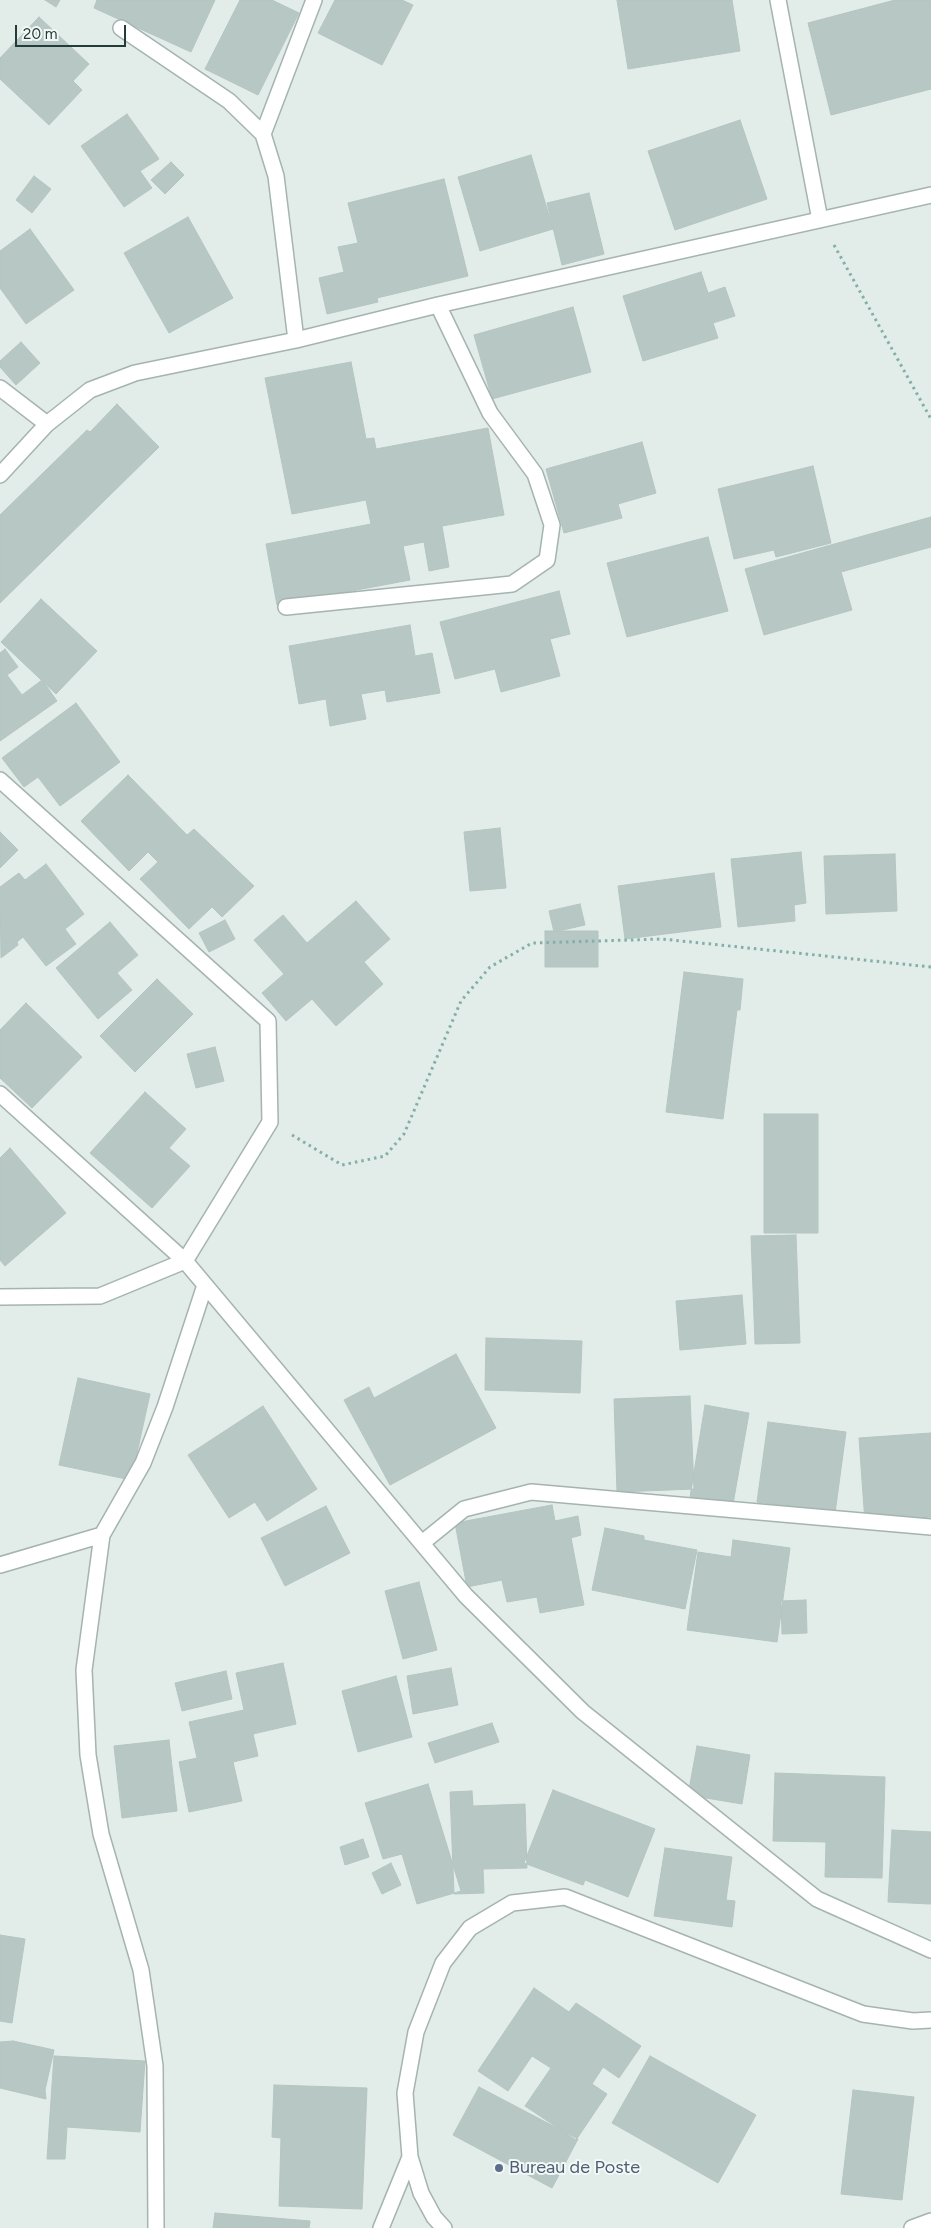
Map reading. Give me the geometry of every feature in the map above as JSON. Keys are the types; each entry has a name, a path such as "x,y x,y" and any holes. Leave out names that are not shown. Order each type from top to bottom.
{"street":[{"path":"263,134 314,0"},
{"path":"778,0 820,220"},
{"path":"121,28 229,101 263,134 276,176 296,340"},
{"path":"0,475 47,424 90,390 135,373 296,340 438,305 931,194"},
{"path":"286,607 512,584 547,560 552,525 535,474 490,413 438,305"},
{"path":"0,388 47,424"},
{"path":"0,780 268,1021 270,1122 185,1261 100,1296 0,1297"},
{"path":"0,1094 185,1261 466,1596 583,1712 817,1899 931,1950"},
{"path":"156,2228 154,2056 141,1970 101,1834 88,1756 84,1670 102,1535 143,1463 165,1407 205,1285"},
{"path":"422,1543 464,1508 531,1492 931,1527"},
{"path":"0,1565 102,1535"},
{"path":"444,2228 420,2193 410,2157 406,2093 416,2032 443,1962 470,1928 512,1903 565,1897 863,2014 913,2021 931,2020"},
{"path":"381,2228 410,2157"},
{"path":"912,2228 930,2220"}],"path":[{"path":"820,220 931,419"},
{"path":"270,1122 342,1165 386,1156 404,1134 461,1001 490,967 532,943 662,939 931,966"}],"building":[{"path":"45,0 60,0 56,7"},
{"path":"97,0 215,0 191,52 94,8"},
{"path":"240,0 272,0 299,13 258,95 205,69"},
{"path":"335,0 402,0 413,5 382,65 318,33"},
{"path":"617,0 732,0 740,51 628,69"},
{"path":"895,0 931,0 931,89 831,115 808,23"},
{"path":"39,17 89,64 73,81 82,90 49,125 0,79 0,58"},
{"path":"127,114 159,159 140,171 152,188 124,207 81,146"},
{"path":"740,120 767,199 675,230 648,151"},
{"path":"531,155 553,229 480,251 458,177"},
{"path":"171,162 184,175 165,194 151,180"},
{"path":"34,176 51,189 32,213 16,200"},
{"path":"444,179 468,276 377,298 378,302 327,314 319,278 344,272 338,247 358,243 348,203"},
{"path":"589,193 604,254 562,265 547,203"},
{"path":"188,217 233,298 169,333 124,253"},
{"path":"30,229 74,290 26,324 0,288 0,251"},
{"path":"701,272 708,293 725,287 735,316 713,323 718,338 643,361 623,296"},
{"path":"573,307 591,372 492,399 474,335"},
{"path":"21,342 40,363 16,385 0,367 0,361"},
{"path":"351,362 366,439 374,438 376,449 488,428 504,515 442,526 449,567 429,571 424,542 403,546 410,580 277,605 266,544 371,524 366,500 292,514 265,378"},
{"path":"117,404 159,447 0,603 0,515 87,430 90,432"},
{"path":"642,442 656,493 618,504 622,518 564,533 546,469"},
{"path":"813,466 831,543 776,557 774,550 734,559 718,489"},
{"path":"931,517 931,547 841,572 852,610 764,635 745,569"},
{"path":"708,537 728,611 627,637 607,563"},
{"path":"559,591 570,634 550,639 560,676 501,692 495,669 455,679 440,622"},
{"path":"41,599 97,651 56,694 1,642"},
{"path":"410,625 415,656 432,653 440,693 387,702 385,690 361,694 366,719 330,726 326,699 299,704 289,646"},
{"path":"5,649 18,667 7,675 22,695 42,680 57,701 0,741 0,653"},
{"path":"76,703 120,762 60,806 38,777 24,787 2,758"},
{"path":"128,775 187,835 194,829 254,886 222,917 212,907 189,929 140,879 158,862 148,852 129,871 81,821"},
{"path":"500,828 506,888 470,891 464,832"},
{"path":"0,832 18,850 0,868"},
{"path":"801,852 806,903 794,905 795,921 738,927 731,859"},
{"path":"895,854 897,911 826,914 824,856"},
{"path":"46,864 84,914 65,929 76,944 46,966 23,937 17,942 18,945 1,958 0,887 19,873 25,880"},
{"path":"714,873 721,927 625,939 618,886"},
{"path":"356,901 390,939 364,962 383,984 336,1026 312,999 286,1021 262,993 284,974 254,940 283,915 307,943"},
{"path":"580,904 585,925 554,932 549,911"},
{"path":"225,920 235,939 209,952 199,933"},
{"path":"110,922 138,955 117,973 132,990 98,1019 56,968"},
{"path":"545,931 598,931 598,967 545,967"},
{"path":"684,972 743,979 740,1010 737,1010 723,1119 666,1112"},
{"path":"157,979 193,1014 135,1072 100,1036"},
{"path":"26,1003 82,1057 32,1108 0,1078 0,1030"},
{"path":"215,1047 224,1081 196,1088 187,1054"},
{"path":"145,1092 186,1129 169,1148 190,1166 152,1208 90,1153"},
{"path":"764,1114 818,1114 818,1233 764,1233"},
{"path":"10,1148 66,1213 5,1266 0,1260 0,1158"},
{"path":"796,1235 800,1343 755,1344 751,1236"},
{"path":"742,1295 746,1344 680,1350 676,1301"},
{"path":"486,1338 582,1341 580,1393 485,1390"},
{"path":"456,1354 496,1428 390,1485 344,1400 369,1387 374,1398"},
{"path":"78,1378 150,1394 131,1480 59,1465"},
{"path":"690,1396 694,1489 617,1492 614,1399"},
{"path":"705,1405 749,1413 733,1504 690,1497"},
{"path":"263,1406 317,1489 267,1521 255,1502 229,1518 188,1455"},
{"path":"768,1422 846,1432 835,1513 757,1502"},
{"path":"931,1433 931,1517 865,1522 859,1438"},
{"path":"552,1505 555,1521 578,1516 581,1535 571,1538 584,1605 540,1613 537,1597 507,1602 502,1580 467,1587 455,1523"},
{"path":"326,1506 350,1553 285,1586 261,1538"},
{"path":"605,1528 644,1536 644,1540 697,1550 685,1609 592,1590"},
{"path":"733,1540 790,1548 777,1642 687,1630 698,1552 731,1557"},
{"path":"419,1582 437,1650 403,1659 385,1591"},
{"path":"806,1600 807,1633 782,1634 781,1601"},
{"path":"283,1663 296,1724 253,1734 258,1756 233,1762 242,1801 189,1812 179,1762 197,1758 189,1722 244,1710 236,1673"},
{"path":"451,1668 458,1705 413,1714 407,1676"},
{"path":"226,1671 232,1699 182,1711 175,1683"},
{"path":"396,1676 412,1737 358,1752 342,1691"},
{"path":"492,1723 499,1742 435,1763 428,1743"},
{"path":"169,1740 177,1811 122,1818 114,1746"},
{"path":"697,1746 750,1755 742,1804 688,1795"},
{"path":"775,1773 885,1777 882,1878 825,1877 826,1842 773,1841"},
{"path":"428,1784 461,1891 417,1904 402,1854 383,1859 365,1803"},
{"path":"553,1790 655,1829 628,1897 585,1880 583,1885 524,1863"},
{"path":"472,1791 473,1806 525,1804 527,1868 483,1869 484,1893 454,1894 450,1792"},
{"path":"892,1830 931,1832 931,1904 888,1902"},
{"path":"363,1839 369,1857 345,1865 340,1847"},
{"path":"665,1848 732,1857 726,1900 735,1901 732,1927 654,1916"},
{"path":"391,1863 401,1885 382,1894 372,1873"},
{"path":"0,1935 25,1939 12,2023 0,2021"},
{"path":"534,1988 569,2012 576,2003 641,2046 619,2078 603,2067 592,2084 607,2094 576,2140 525,2106 551,2068 532,2056 508,2091 478,2071"},
{"path":"13,2041 54,2050 45,2090 46,2099 0,2088 0,2042"},
{"path":"54,2056 145,2061 140,2132 67,2127 65,2159 47,2159"},
{"path":"650,2056 756,2115 718,2183 612,2123"},
{"path":"274,2085 367,2088 362,2209 279,2206 281,2138 272,2137"},
{"path":"479,2087 578,2139 552,2188 453,2135"},
{"path":"853,2090 914,2097 902,2200 841,2194"},
{"path":"215,2213 310,2221 309,2228 213,2228"}],"place":[{"name":"Bureau de Poste","path":"499,2168"}]}
